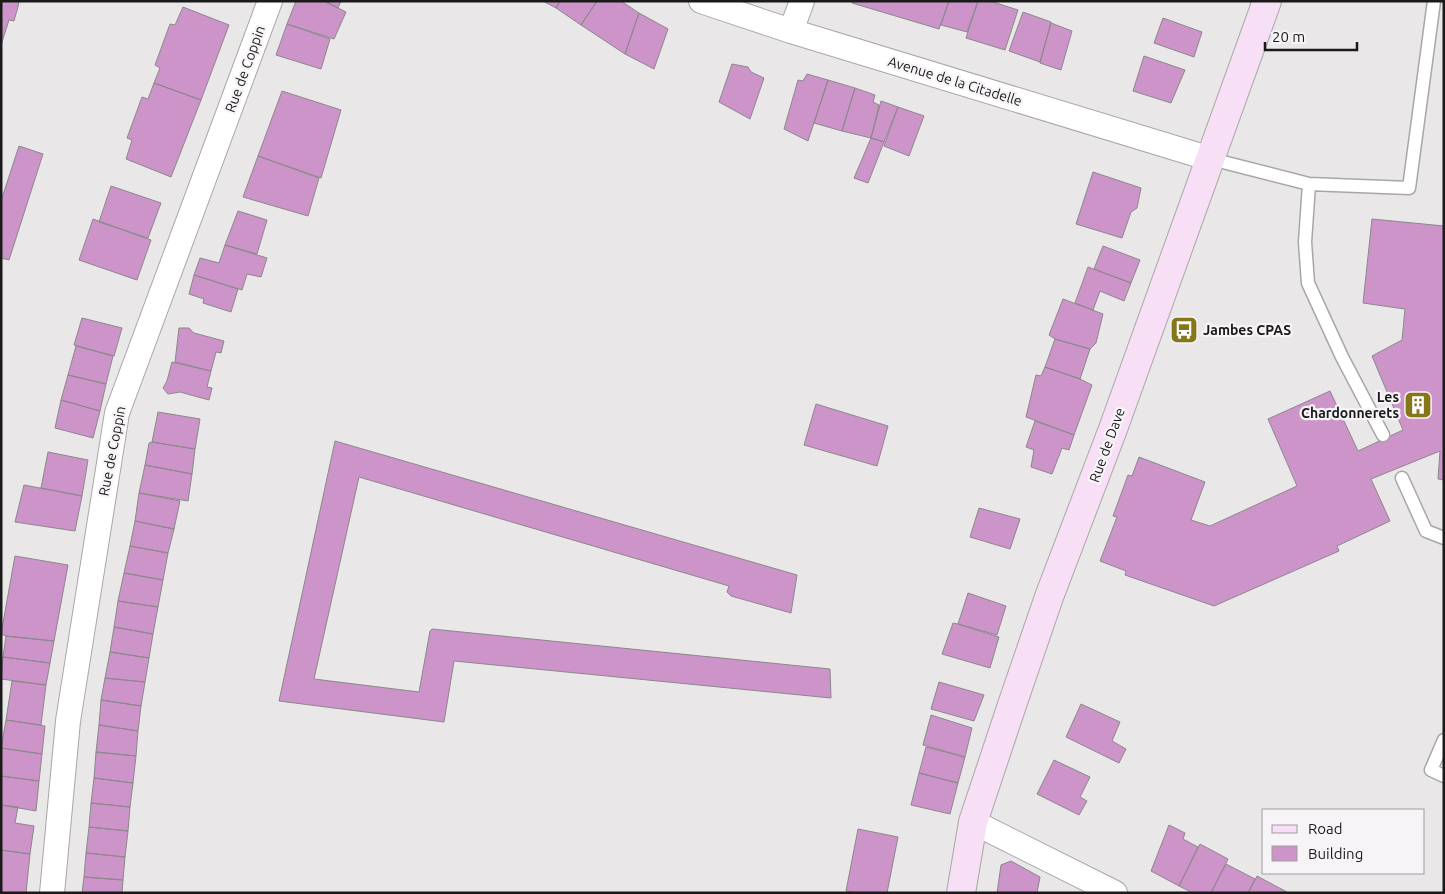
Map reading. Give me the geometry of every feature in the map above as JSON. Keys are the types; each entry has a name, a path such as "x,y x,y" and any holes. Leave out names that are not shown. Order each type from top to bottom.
{"main road":[{"name":"Rue de Dave","path":"961,893 973,822 1049,597 1106,447 1267,1"}],"street":[{"name":"Rue de Coppin","path":"52,893 68,721 117,413 270,1"},
{"name":"Avenue de la Citadelle","path":"700,1 791,31 1211,159"},
{"path":"791,31 802,1"},
{"path":"973,822 1115,893"}],"lane":[{"path":"1211,159 1309,184 1409,188 1434,1"},
{"path":"1309,184 1305,242 1308,283 1342,357 1383,435"},
{"path":"1402,478 1426,531 1444,538"},
{"path":"1444,740 1431,770 1444,776"}],"building":[{"path":"1,1 16,1 19,3 14,21 9,20 1,45"},
{"path":"296,1 324,1 346,12 334,39 287,24"},
{"path":"324,1 341,1 338,8"},
{"path":"543,1 560,1 556,8"},
{"path":"560,1 597,1 581,25 556,8"},
{"path":"597,1 621,1 639,13 625,54 581,25"},
{"path":"852,1 949,1 939,29 852,3"},
{"path":"949,1 978,1 967,32 941,25"},
{"path":"978,1 990,1 1018,10 1005,50 966,38"},
{"path":"183,7 229,25 201,100 154,83 160,68 155,65 170,24 175,25"},
{"path":"1023,12 1051,22 1040,62 1009,51"},
{"path":"639,13 668,29 654,69 625,54"},
{"path":"1163,18 1202,32 1194,57 1154,43"},
{"path":"1051,23 1072,31 1061,70 1040,63"},
{"path":"287,24 330,39 321,69 276,55"},
{"path":"1144,56 1185,70 1171,103 1133,91"},
{"path":"732,64 748,67 751,72 764,78 750,119 719,102"},
{"path":"807,74 828,80 808,141 784,129 798,80 803,81"},
{"path":"828,80 855,88 842,131 814,123"},
{"path":"154,83 201,100 171,177 126,159 132,140 127,138 142,97 148,99"},
{"path":"855,88 875,95 873,102 879,105 871,138 842,131"},
{"path":"282,91 341,110 321,178 258,156"},
{"path":"881,101 898,107 884,142 871,138"},
{"path":"898,107 924,116 909,156 884,146"},
{"path":"871,138 884,142 868,183 854,178"},
{"path":"19,146 43,154 9,260 1,258 1,201"},
{"path":"258,156 319,178 308,216 243,197"},
{"path":"1093,172 1141,188 1137,208 1131,212 1122,238 1076,224"},
{"path":"111,186 161,203 148,238 99,222"},
{"path":"238,211 267,220 257,254 225,245"},
{"path":"93,219 151,240 137,280 79,260"},
{"name":"Les Chardonnerets","path":"1372,219 1444,226 1444,480 1438,479 1440,451 1371,479 1390,521 1337,546 1339,551 1214,606 1125,575 1126,571 1100,561 1117,517 1113,516 1128,475 1132,476 1139,457 1205,482 1191,520 1210,526 1297,486 1268,419 1330,391 1358,451 1403,430 1372,356 1402,340 1405,309 1363,303"},
{"path":"225,245 267,258 261,277 247,274 242,290 194,275 200,258 219,263"},
{"path":"1103,246 1140,260 1131,283 1094,269"},
{"path":"1088,267 1131,283 1124,301 1100,291 1093,310 1075,303"},
{"path":"194,275 238,289 231,312 203,303 204,299 189,294"},
{"path":"1063,299 1103,314 1096,343 1090,349 1055,339 1049,335"},
{"path":"82,318 122,328 114,356 74,345"},
{"path":"179,328 189,328 194,333 224,341 221,353 216,352 211,371 175,362"},
{"path":"1055,339 1090,349 1080,379 1045,367"},
{"path":"76,346 113,356 106,384 68,375"},
{"path":"172,362 211,371 207,387 212,388 209,400 180,392 168,394 163,388"},
{"path":"1045,367 1092,385 1074,435 1026,417 1036,375 1041,376"},
{"path":"68,375 106,384 100,411 61,400"},
{"path":"61,400 100,411 93,438 55,428"},
{"path":"816,404 888,426 877,466 804,445"},
{"path":"158,412 200,419 195,449 152,442"},
{"path":"1035,421 1074,435 1069,450 1062,448 1052,474 1031,467 1034,450 1026,447"},
{"path":"335,441 797,575 791,613 731,596 727,592 729,586 359,477 314,679 419,692 430,631 432,629 830,669 831,698 454,661 444,722 279,701"},
{"path":"149,443 195,449 192,474 145,465"},
{"path":"48,452 88,460 82,496 41,488"},
{"path":"145,465 192,474 188,501 139,493"},
{"path":"24,485 82,496 75,531 15,522"},
{"path":"139,493 180,501 174,529 135,521"},
{"path":"979,508 1020,519 1010,549 970,537"},
{"path":"135,521 174,529 168,553 130,546"},
{"path":"130,546 168,553 163,580 124,573"},
{"path":"15,556 68,565 54,641 1,634"},
{"path":"124,573 163,580 158,607 118,601"},
{"path":"968,593 1006,606 997,635 958,624"},
{"path":"118,601 158,607 153,634 114,627"},
{"path":"953,623 999,637 990,668 942,654"},
{"path":"114,627 153,634 149,658 110,652"},
{"path":"6,636 54,641 50,663 3,657"},
{"path":"110,652 149,658 145,682 105,678"},
{"path":"3,657 50,663 46,685 1,679"},
{"path":"105,678 145,682 141,706 101,700"},
{"path":"12,681 46,685 41,725 6,720"},
{"path":"939,682 984,695 974,721 931,709"},
{"path":"101,700 141,706 138,731 99,725"},
{"path":"1081,704 1120,722 1112,741 1126,749 1119,763 1066,737"},
{"path":"931,715 972,728 965,757 923,745"},
{"path":"6,720 45,726 42,754 1,748"},
{"path":"99,725 138,731 136,756 96,752"},
{"path":"926,747 965,757 958,783 919,773"},
{"path":"1,748 42,754 39,781 1,776"},
{"path":"96,752 136,756 133,783 94,778"},
{"path":"1054,760 1090,777 1080,797 1087,801 1079,815 1037,794"},
{"path":"919,773 958,783 950,814 911,805"},
{"path":"1,776 39,781 36,811 1,805"},
{"path":"94,778 133,783 130,807 91,803"},
{"path":"91,803 130,807 128,831 89,827"},
{"path":"1,805 18,807 15,823 34,826 30,854 1,850"},
{"path":"1169,825 1185,833 1183,839 1198,847 1179,886 1151,871"},
{"path":"89,827 128,831 125,857 86,853"},
{"path":"858,829 898,837 887,893 846,891"},
{"path":"1200,844 1228,859 1211,893 1193,893 1179,886"},
{"path":"1,850 30,854 26,893 1,893"},
{"path":"86,853 125,857 123,880 84,877"},
{"path":"1011,861 1040,877 1037,893 997,893 1001,865"},
{"path":"1226,864 1255,879 1248,893 1211,893"},
{"path":"1257,876 1287,892 1287,893 1248,893"},
{"path":"84,877 123,880 122,893 82,893"}],"place":[{"name":"Jambes CPAS","path":"1184,330"},
{"name":"Les Chardonnerets","path":"1418,405"}]}
